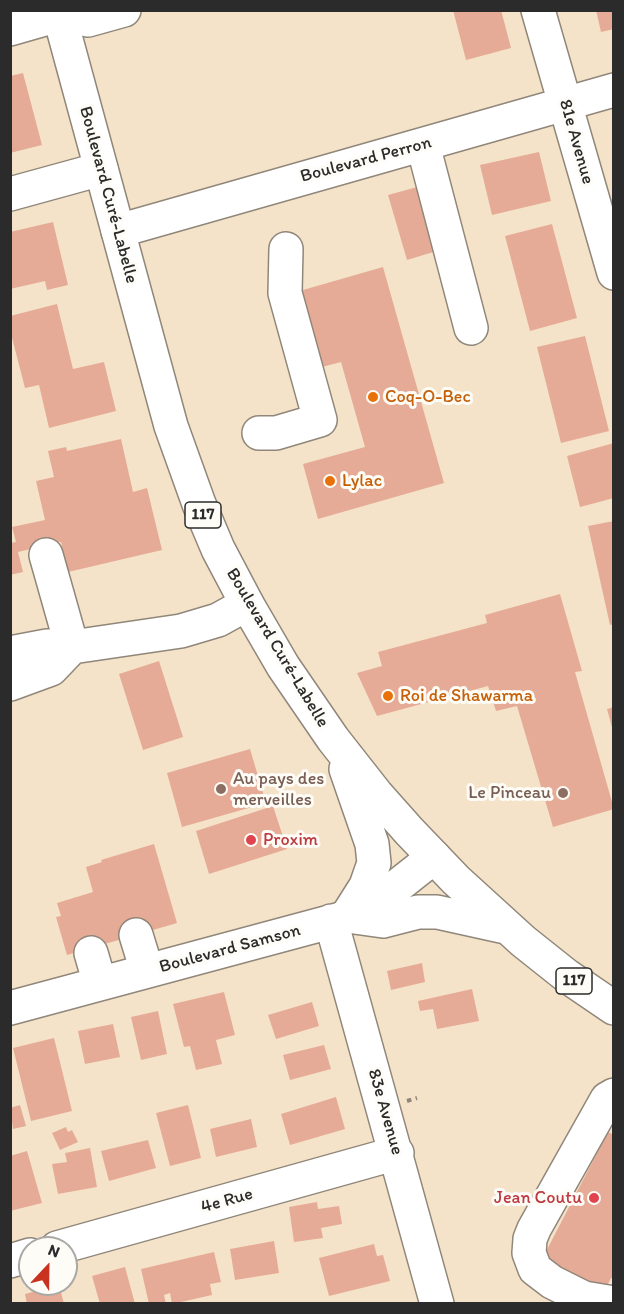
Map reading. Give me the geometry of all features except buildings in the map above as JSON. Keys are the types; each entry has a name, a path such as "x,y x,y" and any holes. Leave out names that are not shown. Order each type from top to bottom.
{"street":[{"path":"10,28 59,13 88,20 124,10"},
{"name":"81e Avenue","path":"538,10 614,273"},
{"name":"Boulevard Curé-Labelle","path":"59,13 165,409 184,468 218,549 246,604 298,689 377,795 434,857 507,927 567,976 614,1008"},
{"name":"Boulevard Perron","path":"118,231 614,90"},
{"path":"423,145 471,328"},
{"path":"10,194 101,169"},
{"path":"259,433 276,433 320,420 285,293 286,249"},
{"path":"46,555 72,647"},
{"path":"10,653 47,646 72,647 181,631 218,620 246,604"},
{"path":"10,684 51,669 72,647"},
{"path":"339,747 374,856 371,878 339,919"},
{"name":"Boulevard Samson","path":"10,1008 95,968 147,971 339,919 382,898 434,857"},
{"path":"339,919 383,921 418,912 437,912 507,927"},
{"name":"83e Avenue","path":"339,919 437,1304"},
{"path":"136,935 147,971"},
{"path":"614,1095 607,1099 534,1229 529,1252 535,1269 552,1282 584,1298 614,1303"},
{"name":"4e Rue","path":"78,1242 397,1153"}],"path":[{"path":"407,1101 417,1098"}],"place":[{"name":"Coq-O-Bec","path":"373,397"},
{"name":"Lylac","path":"330,481"},
{"name":"Roi de Shawarma","path":"388,696"},
{"name":"Au pays des merveilles","path":"221,789"},
{"name":"Le Pinceau","path":"563,793"},
{"name":"Proxim","path":"251,840"},
{"name":"Jean Coutu","path":"594,1198"}]}
